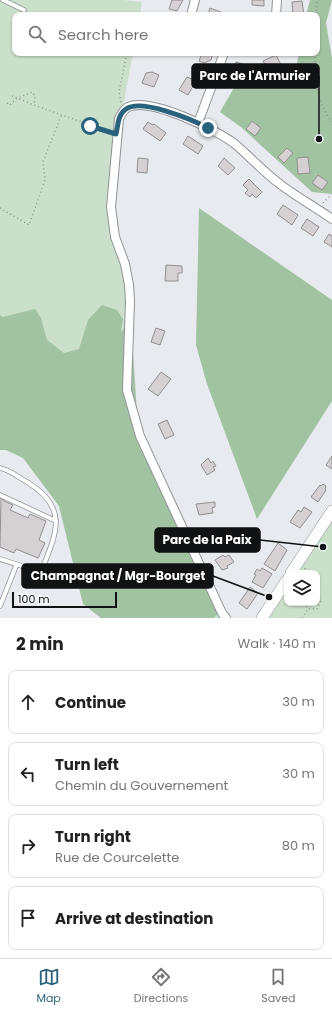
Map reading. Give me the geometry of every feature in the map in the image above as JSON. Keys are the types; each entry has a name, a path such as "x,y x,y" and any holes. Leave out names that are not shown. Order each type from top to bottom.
{"street":[{"path":"192,12 195,0"},
{"path":"276,12 277,0"},
{"path":"198,123 223,56"},
{"path":"226,618 222,613 140,436 128,396 129,285 115,237 111,207 116,134 122,112 127,108 134,106 155,108 189,118 231,141 277,182 332,219"},
{"path":"293,570 332,511"},
{"path":"262,618 284,585"}],"lane":[{"path":"3,0 24,10"},
{"path":"0,468 6,469 35,487 53,505 56,520 56,533 41,572 16,566 0,559"},
{"path":"0,494 56,520"},
{"path":"0,606 16,566"}],"path":[{"path":"316,12 317,0"},
{"path":"122,112 120,92 126,56"},
{"path":"315,56 316,89 321,105 332,122"},
{"path":"7,103 10,105 16,99 32,92 35,96 34,105"},
{"path":"12,96 16,99 60,116 116,134"},
{"path":"0,208 29,225 46,180 43,162 60,116"},
{"path":"318,209 332,194"},
{"path":"306,606 308,609 314,610 320,606 321,600"},
{"path":"302,618 308,609"}],"green space":[{"path":"0,0 123,0 142,2 140,12 12,12 12,56 132,56 122,112 111,207 125,264 131,407 226,618 127,618 0,325"},
{"path":"310,0 332,0 326,23 332,58 332,194 312,192 242,128 220,112 246,67 264,88 288,83 296,69 298,56 320,56 320,12 307,12"},
{"path":"199,208 332,300 332,401 257,519 207,384 196,345"},
{"path":"102,305 117,310 123,319 121,332 131,323 138,427 222,611 213,618 101,618 83,604 59,506 23,458 6,450 0,450 0,315 3,317 35,309 41,318 47,340 64,353 79,349 88,320"},
{"path":"332,521 332,618 269,618 271,610 284,591 284,606 320,606 320,570 298,570"}],"building":[{"path":"172,0 183,0 177,11 169,9"},
{"path":"252,0 264,0 264,6 252,5"},
{"path":"302,1 304,12 293,12 292,2"},
{"path":"210,8 221,12 209,12"},
{"path":"201,56 212,56 211,60 204,63 199,61"},
{"path":"276,56 282,67 270,74 263,61"},
{"path":"236,62 250,66 246,79 235,76 234,79 232,78"},
{"path":"152,72 159,75 154,87 142,83 146,73"},
{"path":"187,77 196,81 188,95 179,90"},
{"path":"252,121 261,128 255,136 246,129"},
{"path":"148,122 153,125 154,124 166,133 160,141 143,129"},
{"path":"188,136 203,146 198,154 183,144"},
{"path":"287,148 293,153 284,163 278,157"},
{"path":"308,157 310,173 298,174 297,158"},
{"path":"138,158 148,159 147,173 137,172"},
{"path":"224,158 235,168 228,175 218,166"},
{"path":"318,175 328,182 322,190 312,183"},
{"path":"249,179 262,192 256,198 252,194 250,197 245,193 248,190 243,185"},
{"path":"283,205 298,215 292,225 277,214"},
{"path":"307,219 319,227 313,236 301,228"},
{"path":"329,234 332,236 332,247 324,242"},
{"path":"166,265 182,266 182,273 178,273 178,281 165,281"},
{"path":"156,328 165,331 160,345 151,342"},
{"path":"161,372 171,379 158,396 148,389"},
{"path":"167,420 174,435 165,439 158,424"},
{"path":"332,456 332,469 326,465"},
{"path":"208,458 211,463 213,461 216,466 213,467 215,470 207,475 201,465"},
{"path":"323,484 326,486 326,490 318,502 311,497 320,485 321,486"},
{"path":"1,497 4,501 13,505 10,510 28,518 30,514 46,521 39,540 45,543 38,558 16,549 14,553 0,547"},
{"path":"215,502 215,507 212,508 213,513 199,515 196,504"},
{"path":"304,507 312,512 300,528 290,522 298,510 301,512"},
{"path":"278,543 287,550 275,571 264,564"},
{"path":"223,555 225,557 229,555 234,562 227,566 228,568 222,570 215,560"},
{"path":"262,568 272,574 263,588 252,582 256,575 254,574 257,569 260,571"},
{"path":"250,587 258,593 247,609 239,603"}],"place":[{"name":"Parc de l'Armurier","path":"319,139"},
{"name":"Parc de la Paix","path":"323,547"},
{"name":"Champagnat / Mgr-Bourget","path":"269,597"}],"route":[{"path":"90,126 116,134 122,112 127,108 134,106 155,108 189,118 208,128"}]}
